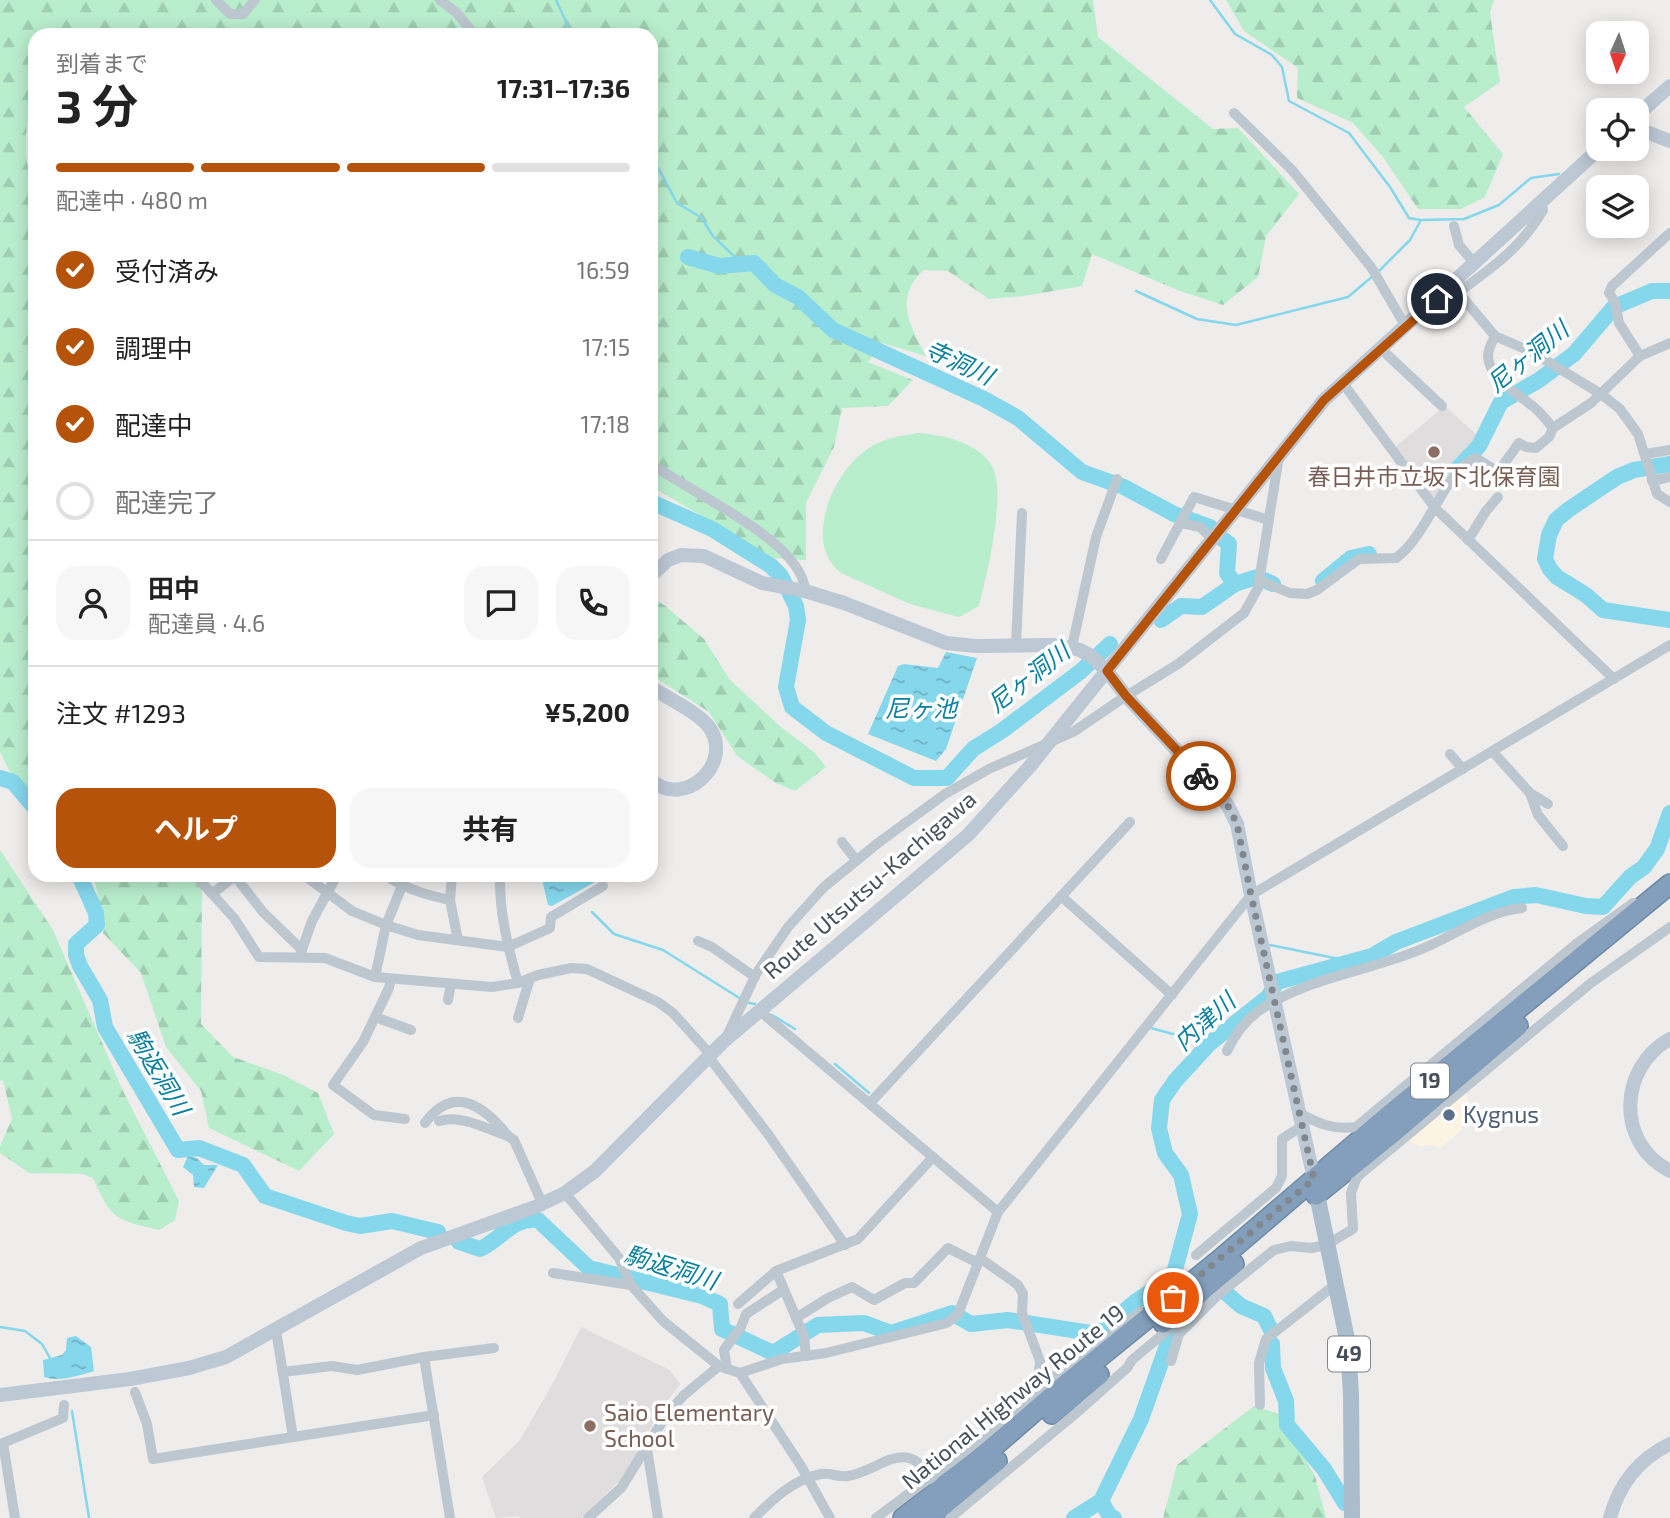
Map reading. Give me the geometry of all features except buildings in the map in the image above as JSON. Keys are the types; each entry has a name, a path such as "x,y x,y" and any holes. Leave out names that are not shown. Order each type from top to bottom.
{"highway":[{"name":"National Highway Route 19","path":"903,1518 990,1450 1065,1385 1191,1297 1316,1186 1670,884"},
{"name":"National Highway Route 19","path":"1316,1186 1670,900"},
{"name":"National Highway Route 19","path":"928,1518 1136,1337"}],"main road":[{"path":"1649,105 1670,86"},
{"path":"1649,133 1670,141"},
{"name":"Route Utsutsu-Kachigawa","path":"0,1395 130,1379 189,1368 226,1357 421,1248 565,1193 596,1171 724,1041 968,835 1049,743 1099,663 1213,539 1324,400 1406,327 1455,288 1475,264 1586,161"},
{"path":"658,569 668,560 681,555 704,556 752,579 844,603 946,643 976,646 1057,645 1072,647 1099,663 1126,696 1227,804 1237,824 1316,1186"},
{"path":"658,691 701,718 713,734 716,744 713,764 708,774 698,783 678,789 658,785"},
{"path":"1670,1039 1648,1054 1638,1071 1630,1105 1631,1121 1646,1152 1670,1171"},
{"name":"49","path":"1316,1186 1348,1344 1352,1518"},
{"path":"1610,1518 1615,1500 1626,1480 1654,1452 1670,1444"}],"street":[{"path":"216,0 230,14 243,14 255,0"},
{"path":"440,0 457,12 470,28"},
{"path":"1234,113 1292,170 1362,256 1406,327"},
{"path":"1541,202 1544,210 1530,232 1506,258 1455,288 1495,336 1532,352 1601,394 1631,421 1645,454 1657,494 1670,502"},
{"path":"1454,226 1459,245 1475,264"},
{"path":"1640,356 1619,323 1615,302 1609,293 1612,286 1670,233"},
{"path":"1495,336 1488,358 1497,377 1539,412 1553,428"},
{"path":"1259,580 1280,591 1307,594 1317,590 1359,559 1396,558 1419,533 1456,475 1472,458 1480,459 1498,472 1519,443 1536,448 1549,437 1553,428 1591,403 1640,356 1670,343"},
{"path":"1381,349 1442,407"},
{"path":"1342,382 1435,508 1614,679"},
{"path":"1645,454 1670,450"},
{"path":"724,1041 755,977 788,926 824,887 856,860 945,794 989,769 1073,732 1178,664 1244,612 1258,587 1279,456"},
{"path":"658,469 735,513 772,543 799,572 805,584 805,591"},
{"path":"1652,481 1670,477"},
{"path":"1072,647 1096,537 1116,479"},
{"path":"1468,540 1498,497"},
{"path":"1161,559 1194,498 1269,520"},
{"path":"1016,645 1022,513"},
{"path":"1181,523 1200,527 1213,539"},
{"path":"565,1193 618,1258 631,1285 663,1321 723,1368 740,1373 782,1359 895,1338 947,1323 958,1314 998,1212 1251,895 1670,645"},
{"path":"1493,752 1530,793 1548,803"},
{"path":"1450,754 1463,769"},
{"path":"1530,793 1538,815 1563,846"},
{"path":"870,1102 1130,821"},
{"path":"842,842 856,860"},
{"path":"201,882 234,918 259,957 301,953 325,958 376,977 492,987 518,984 530,978 571,968 587,969 658,1002 673,1013 709,1055 845,1245"},
{"path":"212,894 227,882"},
{"path":"240,882 263,912 301,953"},
{"path":"313,882 352,911 386,925 418,934 508,947 550,928 551,917 603,886"},
{"path":"301,953 312,921 333,882"},
{"path":"396,882 427,896 450,900"},
{"path":"451,882 450,900 458,940"},
{"path":"500,882 499,900 518,984"},
{"path":"1196,1255 1276,1188 1282,1176 1282,1139 1300,1119 1342,1129 1356,1127 1576,944 1643,895 1670,884"},
{"path":"376,977 386,925 402,886"},
{"path":"1061,896 1172,995"},
{"path":"1227,1051 1234,1036 1246,1021 1275,1002 1320,982 1423,948 1491,914 1522,908"},
{"path":"1171,1361 1179,1334 1219,1294 1274,1250 1291,1246 1311,1248 1326,1245 1353,1229 1351,1193 1357,1177 1591,983 1670,927"},
{"path":"698,941 712,947 755,977"},
{"path":"518,1018 530,978"},
{"path":"391,979 363,1042 333,1084 374,1115 405,1119"},
{"path":"448,1000 452,984"},
{"path":"761,1012 998,1212"},
{"path":"375,1017 411,1030"},
{"path":"425,1123 438,1108 457,1102 468,1102 496,1121 508,1136"},
{"path":"439,1121 450,1118 514,1140 542,1203"},
{"path":"738,1304 776,1271 858,1239 933,1157"},
{"path":"876,1518 933,1479 1246,1227"},
{"path":"796,1318 852,1287 874,1300 905,1283 914,1283 947,1248 979,1261 1018,1285 1023,1294 1022,1313 1040,1361 1039,1374 1046,1386"},
{"path":"776,1271 804,1336 806,1356"},
{"path":"553,1273 631,1285"},
{"path":"1260,1405 1259,1363 1266,1339 1336,1284"},
{"path":"723,1368 724,1349 741,1327 746,1314 783,1290"},
{"path":"954,1511 1127,1368 1191,1297"},
{"path":"276,1330 293,1437"},
{"path":"283,1372 332,1366 357,1370 424,1357 494,1348"},
{"path":"424,1357 450,1518"},
{"path":"589,1518 621,1488 667,1414 684,1395 723,1368"},
{"path":"740,1373 832,1518"},
{"path":"135,1392 147,1424 153,1459 434,1415"},
{"path":"15,1518 3,1443 63,1418 64,1405"},
{"path":"647,1449 658,1518"},
{"path":"754,1518 777,1495 806,1478 824,1473 847,1477 892,1458 911,1459 923,1465 933,1479"}],"shaded area":[{"name":"春日井市立坂下北保育園","path":"1445,406 1480,438 1476,447 1450,474 1434,501 1395,447"},
{"name":"Kygnus","path":"1465,1089 1468,1100 1461,1130 1441,1148 1430,1145 1420,1147 1406,1139"},
{"name":"Saio Elementary School","path":"581,1327 670,1370 680,1384 659,1412 619,1481 581,1518 496,1518 482,1477 520,1440"}],"green space":[{"path":"0,0 1093,0 1098,37 1213,129 1238,128 1299,194 1266,236 1258,277 1223,305 1180,291 1092,254 1082,286 1024,296 989,299 948,271 924,270 909,291 907,312 926,356 882,343 868,362 913,380 888,406 842,408 834,447 806,503 806,560 773,558 658,490 658,28 28,28 28,792 9,770 0,752"},
{"path":"1226,0 1494,0 1490,13 1500,82 1464,107 1503,154 1485,197 1461,209 1418,209 1383,157 1353,123 1297,98 1298,68 1244,31"},
{"path":"917,433 937,435 970,446 987,459 993,468 996,481 994,536 979,606 959,617 910,604 841,573 830,560 824,544 826,509 833,491 854,461 878,443"},
{"path":"658,601 704,639 730,680 781,727 814,752 826,767 795,791 776,783 737,756 709,712 658,679"},
{"path":"0,850 53,930 123,1091 179,1201 175,1220 159,1230 116,1216 105,1202 93,1178 82,1174 29,1173 0,1153 0,1146 12,1119 3,1080 0,1081"},
{"path":"94,882 197,882 202,887 201,1024 233,1057 281,1074 318,1093 334,1134 299,1171 209,1128 201,1091 166,1047 141,973 103,933"},
{"path":"1254,1406 1279,1414 1315,1476 1326,1518 1163,1518 1177,1465"}],"water":[{"name":"尼ヶ池","path":"946,652 977,658 946,749 936,761 868,734 898,666 904,664 938,668"},
{"path":"543,882 595,882 552,906 548,905"},
{"path":"188,1156 197,1158 204,1165 218,1165 204,1188 194,1187 193,1175 183,1167"},
{"path":"76,1336 91,1347 94,1371 62,1379 44,1377 43,1360 62,1355 66,1350 67,1338"}],"waterway":[{"path":"556,0 569,28"},
{"path":"1210,0 1235,34 1272,55 1282,67 1289,101 1349,133 1390,187 1409,218 1420,220"},
{"path":"658,168 677,203 702,218 712,235 742,264"},
{"path":"1379,271 1410,240 1421,220 1464,219 1499,205 1531,178 1559,174"},
{"name":"寺洞川","path":"688,257 719,266 754,263 775,285 798,297 833,330 984,399 1018,418 1082,472 1124,487 1174,514 1210,527"},
{"path":"1136,291 1197,319 1236,325 1348,297 1374,275"},
{"name":"尼ヶ洞川","path":"1456,470 1479,446 1501,402 1539,380 1574,354 1614,307 1652,291 1670,291"},
{"name":"内津川","path":"1670,464 1634,470 1617,477 1568,510 1556,520 1549,535 1545,559 1557,577 1586,595 1603,610 1670,620"},
{"name":"尼ヶ洞川","path":"658,505 712,529 771,566 781,576 796,606 798,620 786,687 792,707 826,733 914,778 947,778 973,749 1003,730 1081,671 1110,644"},
{"name":"寺洞川","path":"1224,540 1229,544 1227,573 1235,584"},
{"name":"尼ヶ洞川","path":"1323,581 1351,558 1369,554"},
{"name":"尼ヶ洞川","path":"1161,620 1181,606 1202,607 1235,584 1257,577 1273,584"},
{"name":"駒返洞川","path":"0,778 13,782 28,800"},
{"name":"内津川","path":"1074,1518 1101,1501 1141,1419 1169,1340 1173,1277 1190,1214 1181,1175 1165,1153 1159,1128 1162,1100 1175,1081 1209,1044 1268,997 1277,982 1372,956 1396,942 1514,897 1536,895 1603,907 1630,877 1644,867 1657,849 1670,813"},
{"name":"駒返洞川","path":"82,882 96,913 97,925 76,944 76,955 100,1000 105,1027 178,1150 199,1148 243,1165 265,1196 346,1223 360,1226 392,1221 438,1232"},
{"path":"592,912 614,934 663,950 741,999"},
{"path":"1270,945 1354,962"},
{"path":"749,1003 755,1004"},
{"path":"772,1015 795,1029"},
{"path":"1151,1028 1209,1044"},
{"path":"835,1064 869,1093"},
{"name":"駒返洞川","path":"459,1242 480,1249 514,1225 538,1220 589,1268 702,1296 720,1304 722,1329 773,1353 818,1325 864,1323 891,1333 952,1313 971,1324 1008,1320 1097,1334 1135,1302 1173,1277"},
{"path":"1226,1293 1241,1306 1264,1316 1271,1330"},
{"path":"0,1327 25,1331 42,1344 50,1358"},
{"path":"1272,1344 1273,1368 1286,1401 1287,1425 1324,1469 1345,1503"},
{"path":"72,1411 89,1518"},
{"path":"1101,1501 1109,1515 1114,1518"}],"way so far":[{"path":"1173,1298 1314,1179 1237,824 1227,804 1201,776"}],"place":[{"name":"春日井市立坂下北保育園","path":"1434,452"},
{"name":"Kygnus","path":"1449,1115"},
{"name":"Saio Elementary School","path":"590,1426"}],"route":[{"path":"1201,776 1126,696 1107,671 1324,400 1437,299"}]}
